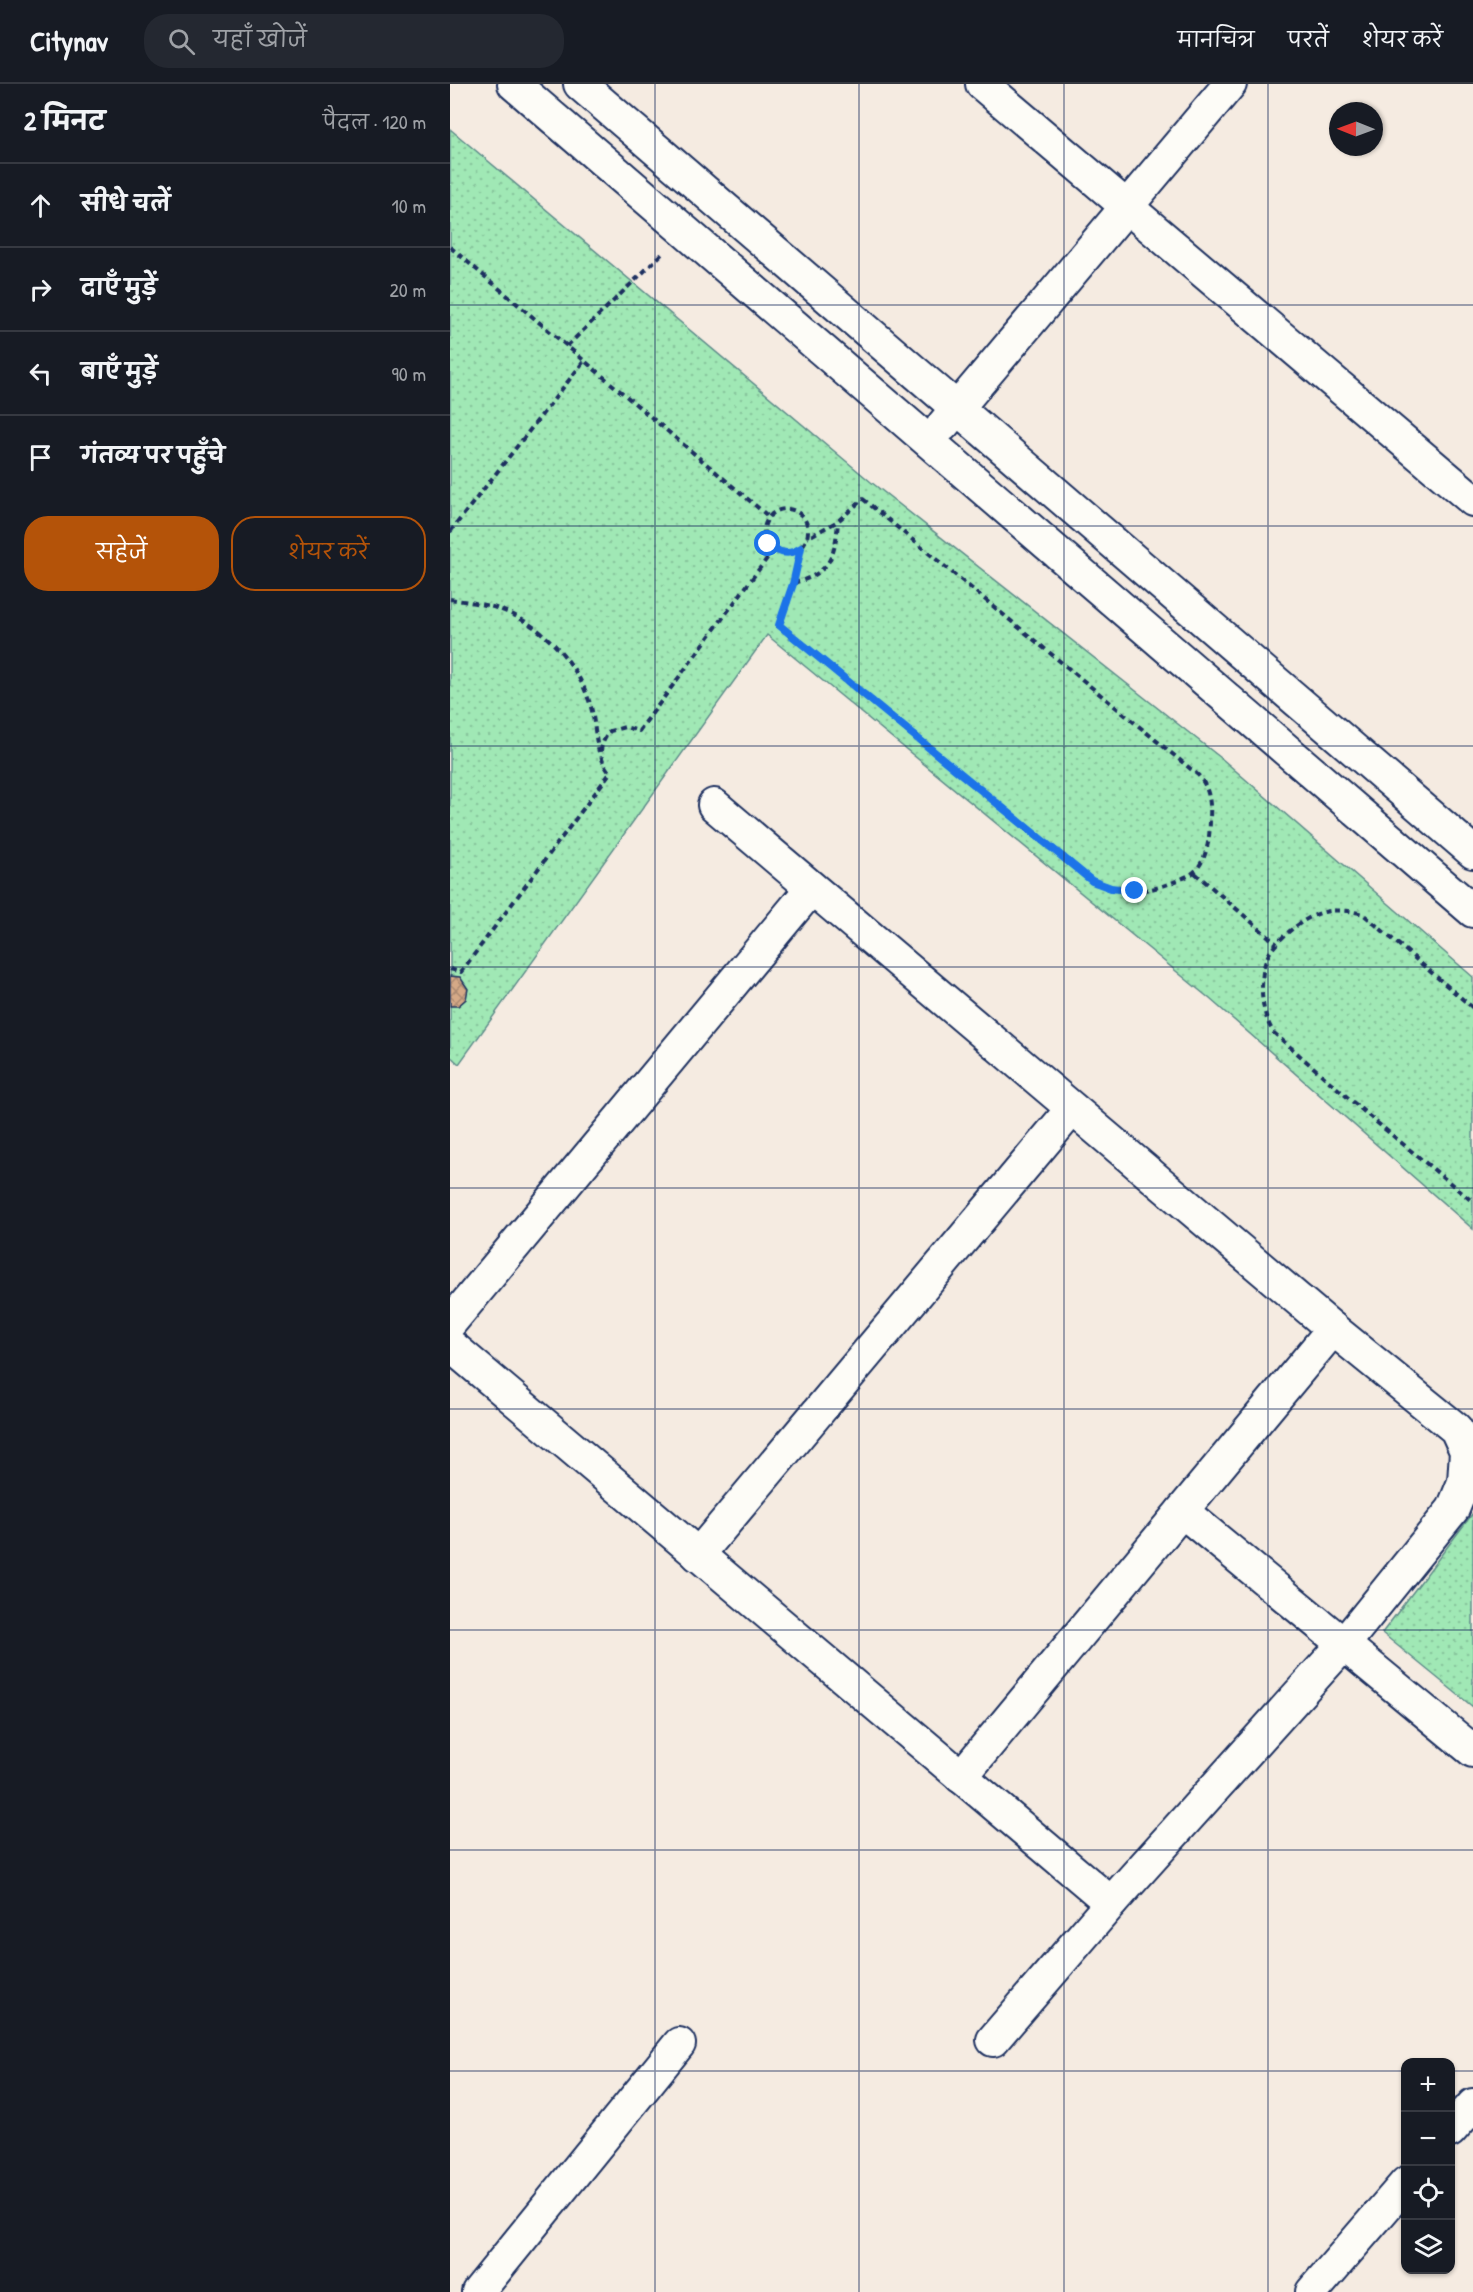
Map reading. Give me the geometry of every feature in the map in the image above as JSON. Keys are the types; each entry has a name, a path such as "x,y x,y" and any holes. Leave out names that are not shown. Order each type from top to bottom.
{"street":[{"path":"514,84 1473,911"},
{"path":"580,84 1473,852"},
{"path":"982,84 1473,500"},
{"path":"928,441 1230,84"},
{"path":"714,804 811,889 1333,1329 1456,1429 1466,1451 1464,1482 1453,1509 1344,1644 1111,1903 993,2040"},
{"path":"450,1323 811,889"},
{"path":"698,1555 1072,1109"},
{"path":"961,1778 1333,1329"},
{"path":"450,1345 1111,1903"},
{"path":"1182,1511 1473,1751"},
{"path":"478,2292 679,2044"},
{"path":"1455,2125 1473,2105"},
{"path":"1312,2292 1401,2189"}],"path":[{"path":"567,346 686,232"},
{"path":"450,248 769,517"},
{"path":"450,532 584,361"},
{"path":"863,499 1198,775 1206,784 1209,798 1210,831 1201,863 1195,873 1156,889 1135,891 1111,888 1092,881 779,625 793,584 801,548 807,538 838,521 863,499"},
{"path":"801,548 787,553 774,549 765,537 765,523 769,517 781,509 795,510 806,520 807,538"},
{"path":"793,584 817,575 831,560 835,548 838,521"},
{"path":"600,756 601,745 610,731 625,727 639,732 774,549"},
{"path":"450,599 486,605 516,616 560,651 581,682 589,699 600,756 610,773 461,972 450,969"},
{"path":"1195,873 1277,944"},
{"path":"1473,1008 1364,914 1335,911 1317,913 1302,920 1267,956 1262,983 1267,1023 1274,1033 1473,1202"}],"green space":[{"path":"450,129 871,482 1221,758 1473,977 1473,1229 1210,999 767,635 459,1064 450,1056"},
{"path":"1473,1513 1473,1707 1382,1633"}],"building":[{"path":"450,976 460,977 468,989 466,999 458,1006 450,1006"}],"route":[{"path":"768,544 780,553 795,552 801,548 793,584 779,625 1092,881 1111,888 1135,891"}]}
